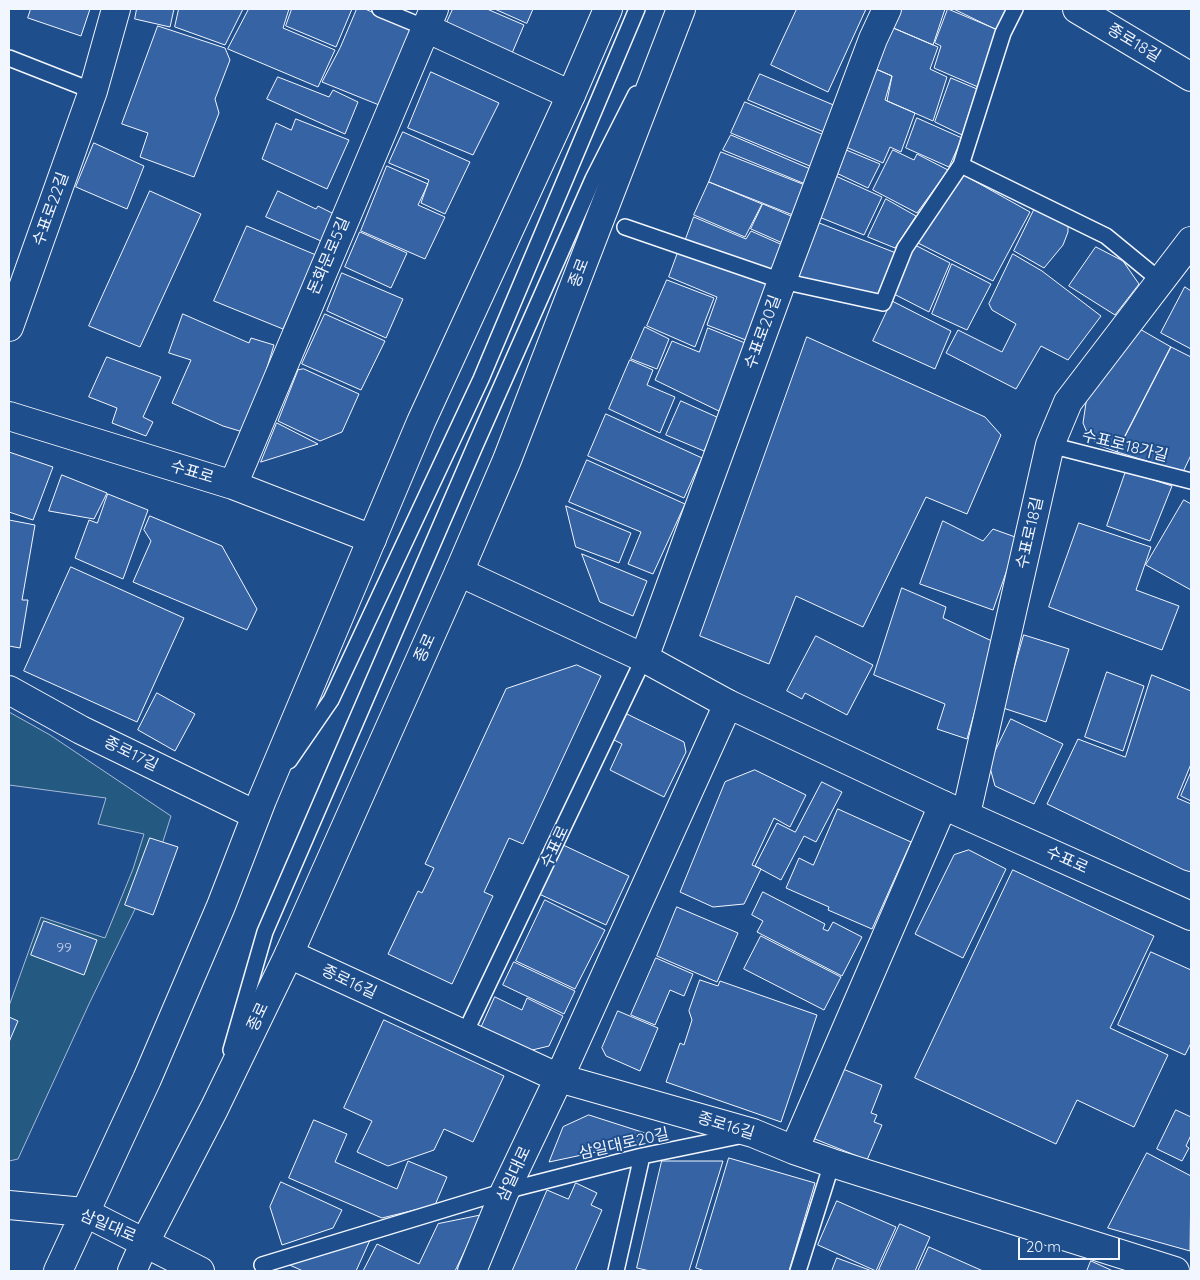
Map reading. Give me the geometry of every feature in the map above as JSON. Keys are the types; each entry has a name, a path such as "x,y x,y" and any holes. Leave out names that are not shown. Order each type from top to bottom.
{"street":[{"name":"수표로22길","path":"9,328 93,91 116,9"},
{"path":"58,1271 147,1079 421,422 571,95 608,9"},
{"name":"종로","path":"132,1271 214,1109 288,954 459,572 507,460 679,9"},
{"name":"수표로20길","path":"644,658 782,281 873,39 887,9"},
{"name":"종로18길","path":"1077,9 1191,77"},
{"path":"430,18 571,95"},
{"name":"돈화문로5길","path":"233,484 430,18"},
{"name":"수표로18길","path":"954,810 1050,445 1068,402 1162,282 1191,241"},
{"name":"수표로","path":"9,416 233,484 372,539"},
{"name":"수표로","path":"459,572 644,658 728,704 954,810 1191,916"},
{"name":"종로17길","path":"9,690 81,730 259,808"},
{"path":"559,1078 728,704"},
{"path":"794,1150 954,810"},
{"name":"종로16길","path":"288,954 559,1078 752,1134 832,1163 1175,1271"},
{"name":"삼일대로","path":"472,1271 505,1192 559,1078"},
{"name":"삼일대로","path":"9,1205 84,1212 200,1271"}],"lane":[{"path":"380,9 430,18"},
{"path":"259,808 331,700 481,379 637,9"},
{"path":"214,1109 265,932 471,454 593,179 679,9"},
{"path":"626,228 782,281 882,303 905,248 961,165 1003,33 1015,9"},
{"path":"9,58 93,91"},
{"path":"961,165 1106,236 1162,282"},
{"name":"수표로18가길","path":"1050,445 1191,481"},
{"name":"수표로","path":"464,1035 644,658"},
{"name":"삼일대로20길","path":"262,1265 505,1192 642,1156 752,1134"},
{"path":"616,1271 642,1156"},
{"path":"798,1271 832,1163"},
{"path":"145,1242 184,1271"}],"shaded area":[{"path":"9,712 50,735 171,816 154,870 89,1004 18,1159 9,1161 9,1006 41,917 105,938 133,869 144,834 98,824 106,798 9,785"}],"building":[{"path":"31,9 90,9 81,36 28,18"},
{"path":"137,9 174,9 170,27 135,19"},
{"path":"179,9 243,9 225,45 175,27"},
{"path":"249,9 289,9 283,28 335,50 318,87 228,49"},
{"path":"292,9 352,9 336,47 286,26"},
{"path":"357,9 365,9 412,29 384,107 322,82 340,48"},
{"path":"453,9 487,9 524,25 510,58 443,31"},
{"path":"495,9 533,9 527,23"},
{"path":"797,9 866,9 828,92 771,65"},
{"path":"892,9 945,9 933,45 884,24"},
{"path":"948,9 998,30 978,87 934,68 941,46 935,43"},
{"path":"954,9 1008,9 998,30"},
{"path":"884,24 938,47 930,69 947,77 933,121 887,101 892,76 869,66"},
{"path":"158,26 225,48 230,60 215,99 219,113 194,177 140,157 148,133 122,124"},
{"path":"869,66 892,76 885,100 915,113 901,152 890,147 883,163 839,144"},
{"path":"431,72 499,103 473,155 408,128"},
{"path":"760,74 843,109 831,135 748,100"},
{"path":"278,77 329,97 333,90 358,102 345,134 267,99"},
{"path":"951,78 977,89 962,135 935,122"},
{"path":"745,102 831,138 817,169 731,133"},
{"path":"917,118 962,138 949,167 906,148"},
{"path":"296,119 349,140 327,189 262,159 276,123 291,130"},
{"path":"403,132 470,162 445,214 421,203 429,180 389,163"},
{"path":"731,135 815,171 810,186 723,150"},
{"path":"94,143 144,166 127,209 76,187"},
{"path":"839,147 880,164 868,188 830,170"},
{"path":"893,150 914,160 917,154 948,170 917,213 873,190"},
{"path":"721,152 810,187 798,217 709,182"},
{"path":"387,166 428,184 418,205 445,217 425,259 361,231"},
{"path":"829,173 882,197 864,235 814,215"},
{"path":"962,174 1030,212 993,281 916,242"},
{"path":"709,182 762,204 745,237 694,215"},
{"path":"150,191 201,214 140,347 89,326"},
{"path":"278,191 316,209 318,206 334,214 321,241 266,217"},
{"path":"886,199 916,216 895,248 868,237"},
{"path":"763,204 798,219 787,245 751,229"},
{"path":"1035,208 1068,224 1068,232 1063,245 1044,268 1014,251"},
{"path":"694,217 746,239 751,231 787,247 774,275 684,244"},
{"path":"809,219 896,253 877,298 790,278"},
{"path":"247,226 316,255 283,329 214,301"},
{"path":"360,232 407,253 391,288 345,267"},
{"path":"915,245 950,263 929,312 892,293"},
{"path":"680,247 772,283 751,342 707,325 717,297 669,277"},
{"path":"1096,247 1123,261 1139,284 1115,315 1069,286"},
{"path":"1013,254 1042,271 1101,316 1068,360 1041,346 1016,389 946,353 958,330 1002,352 1016,324 992,310 989,304"},
{"path":"952,264 991,284 967,330 932,314"},
{"path":"342,273 403,299 386,338 327,311"},
{"path":"667,280 714,298 695,347 647,326"},
{"path":"1185,287 1191,291 1191,349 1161,333"},
{"path":"892,301 951,331 935,369 873,341"},
{"path":"183,314 249,343 251,338 274,345 262,384 243,432 223,426 172,403 191,360 169,353"},
{"path":"325,314 385,341 361,390 302,364"},
{"path":"645,327 669,339 657,369 631,359"},
{"path":"708,328 750,345 723,413 655,380 672,341 699,352"},
{"path":"1138,328 1171,347 1117,452 1098,445 1088,435 1083,423 1087,396"},
{"path":"807,337 985,417 1001,435 967,514 926,497 863,627 796,596 769,664 700,636"},
{"path":"1171,347 1191,357 1191,455 1183,472 1117,452"},
{"path":"107,357 161,377 143,417 153,422 146,436 112,423 117,408 89,397"},
{"path":"630,360 653,370 647,385 675,397 660,433 609,409"},
{"path":"304,369 359,394 342,432 320,441 278,421 298,370"},
{"path":"681,401 719,418 704,451 666,435"},
{"path":"606,414 702,458 684,498 588,456"},
{"path":"277,423 318,444 261,462"},
{"path":"9,452 53,467 33,520 9,512"},
{"path":"587,460 685,504 653,574 628,564 641,532 569,502"},
{"path":"1126,471 1172,486 1150,541 1107,526"},
{"path":"62,475 107,493 94,519 49,511"},
{"path":"108,494 148,510 123,579 75,558 89,520 97,523"},
{"path":"1184,500 1191,504 1191,590 1146,565"},
{"path":"566,506 631,533 619,563 576,547"},
{"path":"150,516 222,546 257,609 247,630 133,582 151,541 144,530"},
{"path":"9,520 35,525 22,600 28,600 20,648 9,646"},
{"path":"943,521 983,541 993,529 1018,538 993,610 920,584"},
{"path":"1079,523 1151,547 1136,590 1179,606 1162,650 1049,607"},
{"path":"582,554 647,581 633,616 600,602"},
{"path":"71,567 184,618 137,722 24,671"},
{"path":"902,588 946,607 943,618 994,642 967,739 937,729 945,704 874,675"},
{"path":"1024,635 1069,649 1046,722 1003,708"},
{"path":"816,636 873,665 847,715 805,693 802,699 787,691"},
{"path":"577,665 601,676 523,844 509,838 484,892 493,896 452,984 388,954 418,891 422,893 434,868 425,864 506,689"},
{"path":"1107,672 1144,686 1123,751 1085,737"},
{"path":"1152,675 1191,691 1191,764 1177,798 1191,804 1191,872 1047,804 1078,739 1125,757"},
{"path":"157,693 195,714 175,751 138,730"},
{"path":"627,714 684,742 686,752 664,797 610,770 622,744 614,740"},
{"path":"1011,719 1063,744 1034,804 995,786 989,764"},
{"path":"755,770 806,795 790,827 774,818 752,865 761,869 744,904 713,907 680,892 725,782"},
{"path":"1191,772 1191,801 1181,796"},
{"path":"822,782 842,792 816,842 804,836 781,880 755,866 777,823 795,832"},
{"path":"838,809 911,842 872,929 828,910 829,907 786,888 799,858 813,865"},
{"path":"150,838 178,847 153,915 125,905"},
{"path":"561,844 629,876 606,925 537,893"},
{"path":"969,850 1006,869 963,958 915,934 954,855"},
{"path":"1013,870 1154,936 1110,1028 1168,1055 1134,1127 1077,1100 1056,1144 915,1078"},
{"path":"763,892 825,924 823,929 828,931 833,922 862,937 842,976 757,932 763,921 752,915"},
{"path":"545,900 605,930 575,989 516,961"},
{"path":"677,907 738,933 717,982 657,956"},
{"path":"44,921 97,940 84,975 31,955"},
{"path":"761,936 841,977 824,1010 744,969"},
{"path":"1151,952 1191,970 1191,1043 1185,1055 1118,1025"},
{"path":"656,958 693,974 684,996 670,990 655,1025 631,1015"},
{"path":"514,962 575,991 564,1014 503,985"},
{"path":"700,980 718,986 720,981 817,1015 781,1122 666,1082 680,1043 684,1045 692,1020 689,1011"},
{"path":"495,997 522,1010 527,998 563,1016 549,1046 528,1051 481,1028"},
{"path":"618,1011 658,1028 640,1071 606,1056 602,1048"},
{"path":"9,1017 18,1021 9,1042"},
{"path":"384,1020 504,1076 473,1142 444,1129 434,1150 388,1166 357,1152 372,1121 344,1108"},
{"path":"843,1069 882,1085 871,1113 877,1115 874,1122 882,1125 867,1160 815,1139"},
{"path":"1176,1110 1191,1117 1191,1135 1186,1146 1189,1148 1182,1161 1157,1149"},
{"path":"589,1115 645,1133 643,1142 549,1162 563,1127"},
{"path":"314,1120 347,1134 335,1162 397,1189 408,1161 447,1177 435,1205 382,1218 289,1178"},
{"path":"1147,1153 1191,1176 1190,1251 1108,1228"},
{"path":"729,1158 815,1183 789,1271 705,1271 696,1268"},
{"path":"662,1161 723,1161 689,1271 650,1271 637,1268"},
{"path":"281,1182 342,1210 333,1228 282,1245 270,1207"},
{"path":"576,1183 597,1193 591,1205 602,1210 575,1271 512,1271 547,1190 568,1199"},
{"path":"837,1201 896,1227 876,1271 818,1245"},
{"path":"482,1215 455,1271 363,1271 377,1244 419,1264 438,1224"},
{"path":"900,1224 930,1237 915,1271 879,1270"},
{"path":"371,1238 356,1271 303,1271 285,1263"},
{"path":"929,1247 983,1271 918,1271"},
{"path":"837,1258 872,1271 832,1271"},
{"path":"1091,1261 1113,1271 1087,1271"}]}
